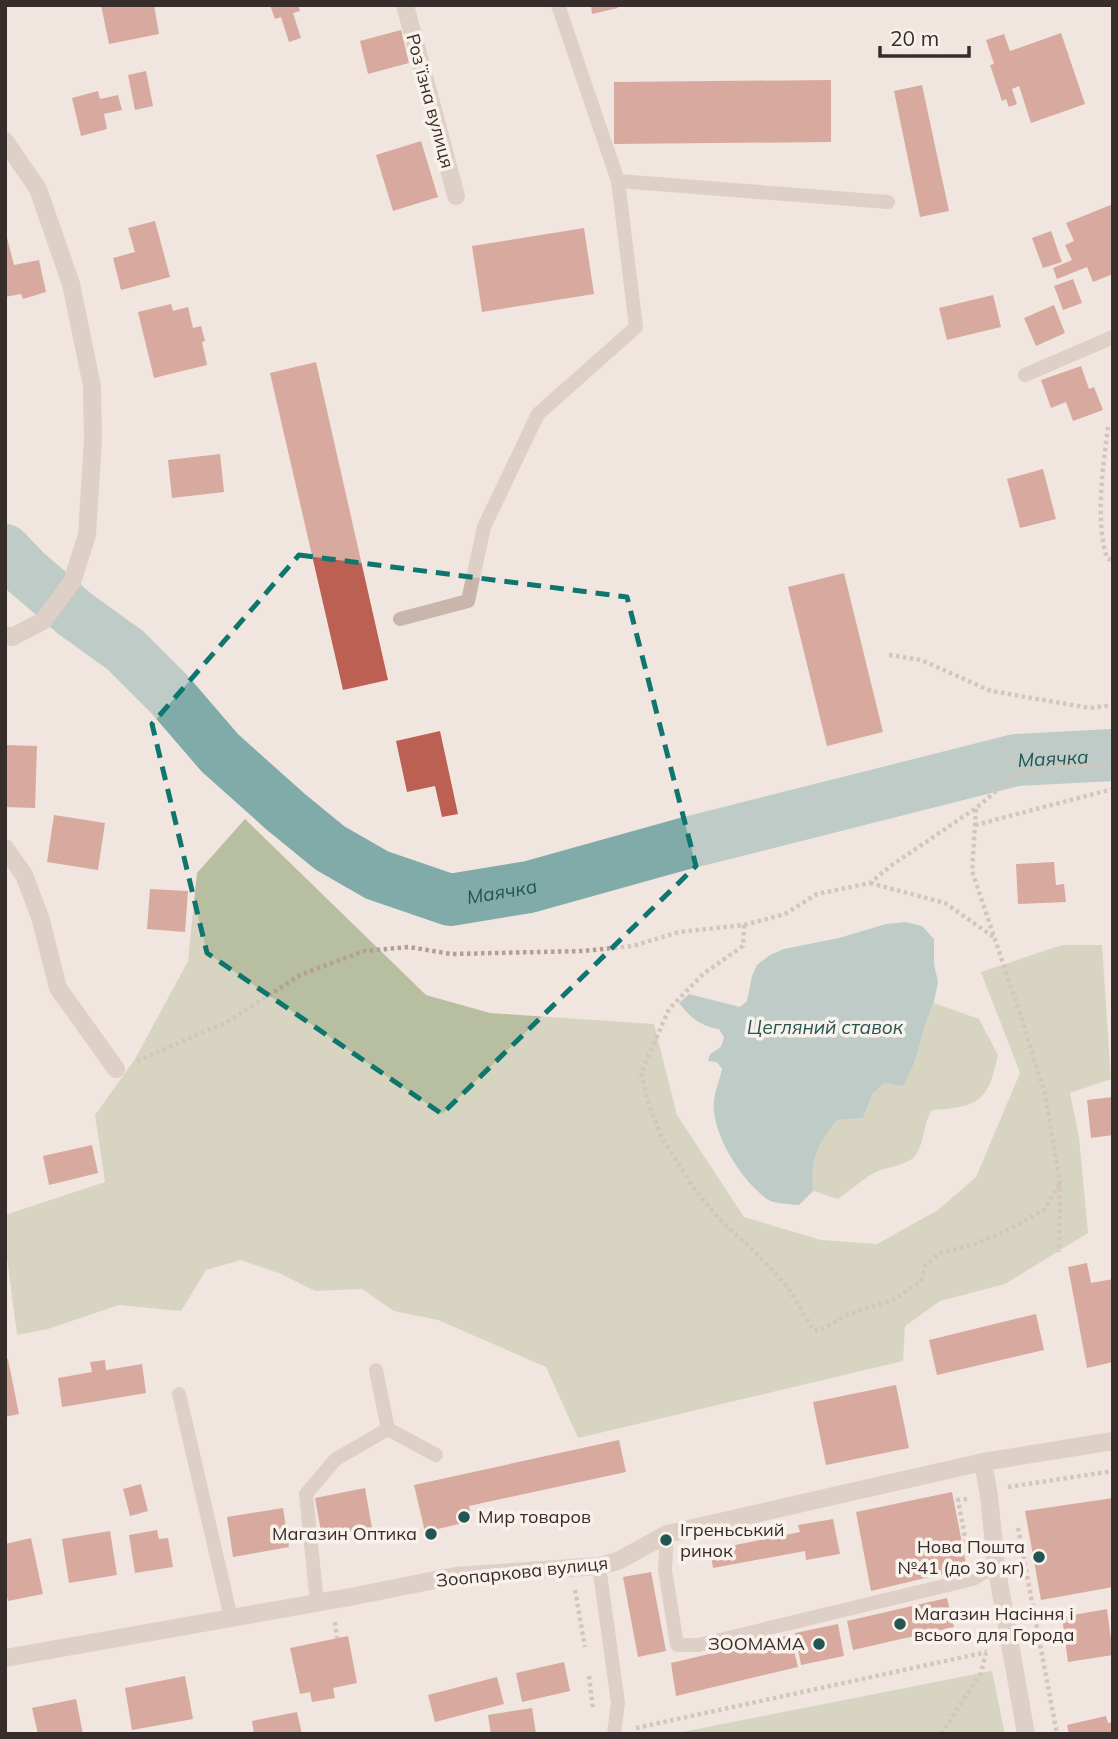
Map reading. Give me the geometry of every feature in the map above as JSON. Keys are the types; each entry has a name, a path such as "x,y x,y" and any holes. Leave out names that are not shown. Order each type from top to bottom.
{"street":[{"name":"Розʼїзна вулиця","path":"405,5 456,196"},
{"path":"5,141 38,190 71,284 92,386 93,439 87,535 72,583 43,621 12,637 5,635"},
{"path":"5,848 24,875 40,917 58,988 116,1069"},
{"name":"Зоопаркова вулиця","path":"5,1658 455,1576 599,1566 618,1561 667,1534 983,1462 1113,1441"},
{"path":"983,1462 996,1565 1026,1734"}],"lane":[{"path":"400,619 468,601 484,527 538,414 636,327 618,181 558,5"},
{"path":"618,181 888,202"},
{"path":"1025,375 1113,337"},
{"path":"376,1370 388,1429"},
{"path":"179,1394 231,1618"},
{"path":"388,1429 436,1455"},
{"path":"317,1603 306,1494 336,1459 388,1429"},
{"path":"667,1534 665,1570 677,1645 699,1646 973,1579 996,1565"},
{"path":"599,1566 618,1703 614,1733"}],"path":[{"path":"1108,427 1101,538 1107,558 1113,561"},
{"path":"889,655 921,660 991,691 1090,708 1113,705"},
{"path":"870,883 976,808 1018,772 1056,766 1107,766 1113,770"},
{"path":"975,825 1113,789"},
{"path":"976,808 972,871 1045,1094 1060,1183 1059,1252"},
{"path":"116,1069 229,1021 300,975 364,951 409,947 451,954 583,951 633,946 679,932 744,925 785,914 817,894 870,883 945,903 995,939"},
{"path":"744,925 743,946 703,974 669,1009 641,1073 649,1105 662,1138 693,1187 719,1219 787,1286 813,1331 821,1330 847,1315 895,1299 921,1281 925,1266 940,1253 995,1236 1044,1210 1060,1183"},
{"path":"973,1579 958,1500 989,1496 1010,1486 1113,1471"},
{"path":"1010,1486 1013,1499"},
{"path":"1018,1525 1057,1734"},
{"path":"575,1588 587,1653"},
{"path":"941,1734 981,1673 987,1652 985,1645"},
{"path":"614,1733 987,1652"},
{"path":"588,1667 595,1720"}],"highlighted area":[{"path":"299,555 627,597 696,866 442,1114 207,953 152,724"}],"green space":[{"path":"245,819 426,995 490,1013 654,1024 677,1115 744,1217 821,1240 877,1244 938,1210 976,1177 1020,1073 981,972 1062,945 1102,945 1111,1079 1070,1093 1079,1137 1088,1233 1005,1284 940,1301 905,1326 903,1361 578,1438 546,1367 438,1320 394,1311 362,1289 315,1291 281,1274 241,1260 206,1270 181,1311 119,1305 48,1329 17,1335 5,1242 5,1215 105,1182 95,1115 135,1059 188,961 197,873"},
{"path":"934,1003 979,1019 998,1055 985,1092 979,1099 961,1107 932,1110 918,1151 911,1160 874,1173 838,1199 813,1191 814,1160 819,1145 837,1120 863,1118 873,1093 885,1083 926,1022"},
{"path":"992,1671 1005,1734 672,1734 981,1673"}],"water":[{"name":"Цегляний ставок","path":"905,922 922,926 934,939 934,964 938,982 914,1063 903,1086 885,1083 873,1093 863,1118 837,1120 816,1153 813,1191 799,1205 770,1201 740,1172 716,1123 714,1101 722,1069 717,1062 708,1061 710,1054 721,1047 724,1037 719,1029 696,1020 679,1003 689,994 740,1007 747,1001 757,965 770,955 784,949 839,938 886,924"}],"building":[{"path":"101,5 154,5 159,34 109,44"},
{"path":"270,5 298,5 300,11 293,13 301,38 289,42 281,17 275,19"},
{"path":"591,5 617,5 618,8 592,14"},
{"path":"401,30 409,63 368,74 360,41"},
{"path":"1061,33 1085,104 1031,123 1019,86 1012,89 1017,104 1009,107 1006,99 1002,101 990,65 994,64 986,40 1004,34 1010,51"},
{"path":"146,71 153,106 135,110 128,75"},
{"path":"831,80 831,142 614,144 614,82"},
{"path":"922,85 949,211 920,217 894,91"},
{"path":"98,91 100,99 118,95 122,110 104,114 107,129 81,136 72,98"},
{"path":"421,141 438,197 393,211 376,155"},
{"path":"1113,204 1113,274 1093,282 1087,267 1057,279 1053,268 1072,260 1065,245 1074,241 1066,223"},
{"path":"155,221 170,277 121,290 113,258 135,252 128,228"},
{"path":"584,228 594,294 482,312 472,246"},
{"path":"5,230 14,265 39,260 46,292 23,299 21,294 5,297"},
{"path":"1051,231 1062,262 1043,268 1032,238"},
{"path":"1073,279 1082,303 1063,310 1054,286"},
{"path":"993,295 1001,327 947,340 939,308"},
{"path":"171,304 173,311 188,307 193,328 201,326 207,365 154,378 138,312"},
{"path":"1054,305 1065,333 1036,346 1024,318"},
{"path":"316,362 388,680 343,690 270,373"},
{"path":"1081,366 1089,389 1094,387 1103,410 1073,421 1066,402 1051,408 1041,380"},
{"path":"220,454 224,492 172,498 168,460"},
{"path":"1043,469 1056,519 1020,528 1007,479"},
{"path":"844,573 883,732 827,746 788,587"},
{"path":"440,731 458,814 442,817 435,786 407,792 396,741"},
{"path":"5,745 37,746 35,808 5,807"},
{"path":"54,815 105,823 98,870 47,862"},
{"path":"1054,862 1056,885 1064,884 1066,902 1018,904 1016,864"},
{"path":"150,889 188,891 185,932 147,929"},
{"path":"1113,1097 1113,1135 1091,1138 1087,1100"},
{"path":"92,1145 98,1173 49,1185 43,1156"},
{"path":"1087,1263 1091,1283 1113,1279 1113,1362 1087,1368 1068,1267"},
{"path":"1036,1314 1044,1350 937,1375 929,1340"},
{"path":"8,1359 19,1414 5,1417 5,1360"},
{"path":"105,1360 106,1370 142,1364 146,1393 62,1407 58,1378 92,1372 90,1362"},
{"path":"896,1385 909,1448 826,1465 813,1402"},
{"path":"619,1440 626,1472 469,1506 472,1521 425,1532 414,1485"},
{"path":"141,1484 148,1511 130,1516 123,1489"},
{"path":"365,1488 372,1528 322,1537 315,1498"},
{"path":"952,1492 967,1568 871,1591 856,1512"},
{"path":"1113,1498 1113,1587 1041,1600 1025,1511"},
{"path":"283,1508 289,1547 233,1557 227,1517"},
{"path":"833,1519 840,1554 806,1560 805,1551 713,1568 710,1550 800,1532 798,1525"},
{"path":"157,1530 159,1539 168,1538 173,1567 135,1573 129,1535"},
{"path":"110,1531 117,1575 69,1583 62,1539"},
{"path":"31,1538 43,1594 8,1601 5,1588 5,1544"},
{"path":"651,1572 666,1651 638,1657 623,1577"},
{"name":"Магазин Насіння і всього для Города","path":"947,1598 954,1627 853,1650 847,1621"},
{"path":"1107,1609 1113,1655 1068,1662 1062,1617"},
{"name":"ЗООМАМА","path":"838,1624 844,1656 801,1665 795,1633"},
{"path":"790,1635 798,1667 676,1696 671,1663"},
{"path":"348,1636 357,1683 333,1688 335,1698 312,1702 310,1692 300,1694 290,1648"},
{"path":"564,1662 570,1691 522,1702 516,1673"},
{"path":"185,1676 193,1719 132,1730 125,1688"},
{"path":"497,1677 504,1704 435,1722 428,1695"},
{"path":"76,1699 83,1734 38,1734 32,1708"},
{"path":"532,1708 536,1734 491,1734 488,1715"},
{"path":"297,1712 302,1734 254,1734 252,1721"},
{"path":"1106,1716 1108,1723 1113,1722 1113,1734 1069,1734 1067,1725"}],"waterway":[{"name":"Маячка","path":"5,550 75,614 125,650 170,695 220,753 330,848 377,875 450,900 529,887 683,844 1016,760 1113,755"}],"place":[{"name":"Мир товаров","path":"464,1517"},
{"name":"Магазин Оптика","path":"431,1534"},
{"name":"Ігреньський ринок","path":"666,1540"},
{"name":"Нова Пошта №41 (до 30 кг)","path":"1039,1557"},
{"name":"Магазин Насіння і всього для Города","path":"900,1624"},
{"name":"ЗООМАМА","path":"819,1644"}]}
